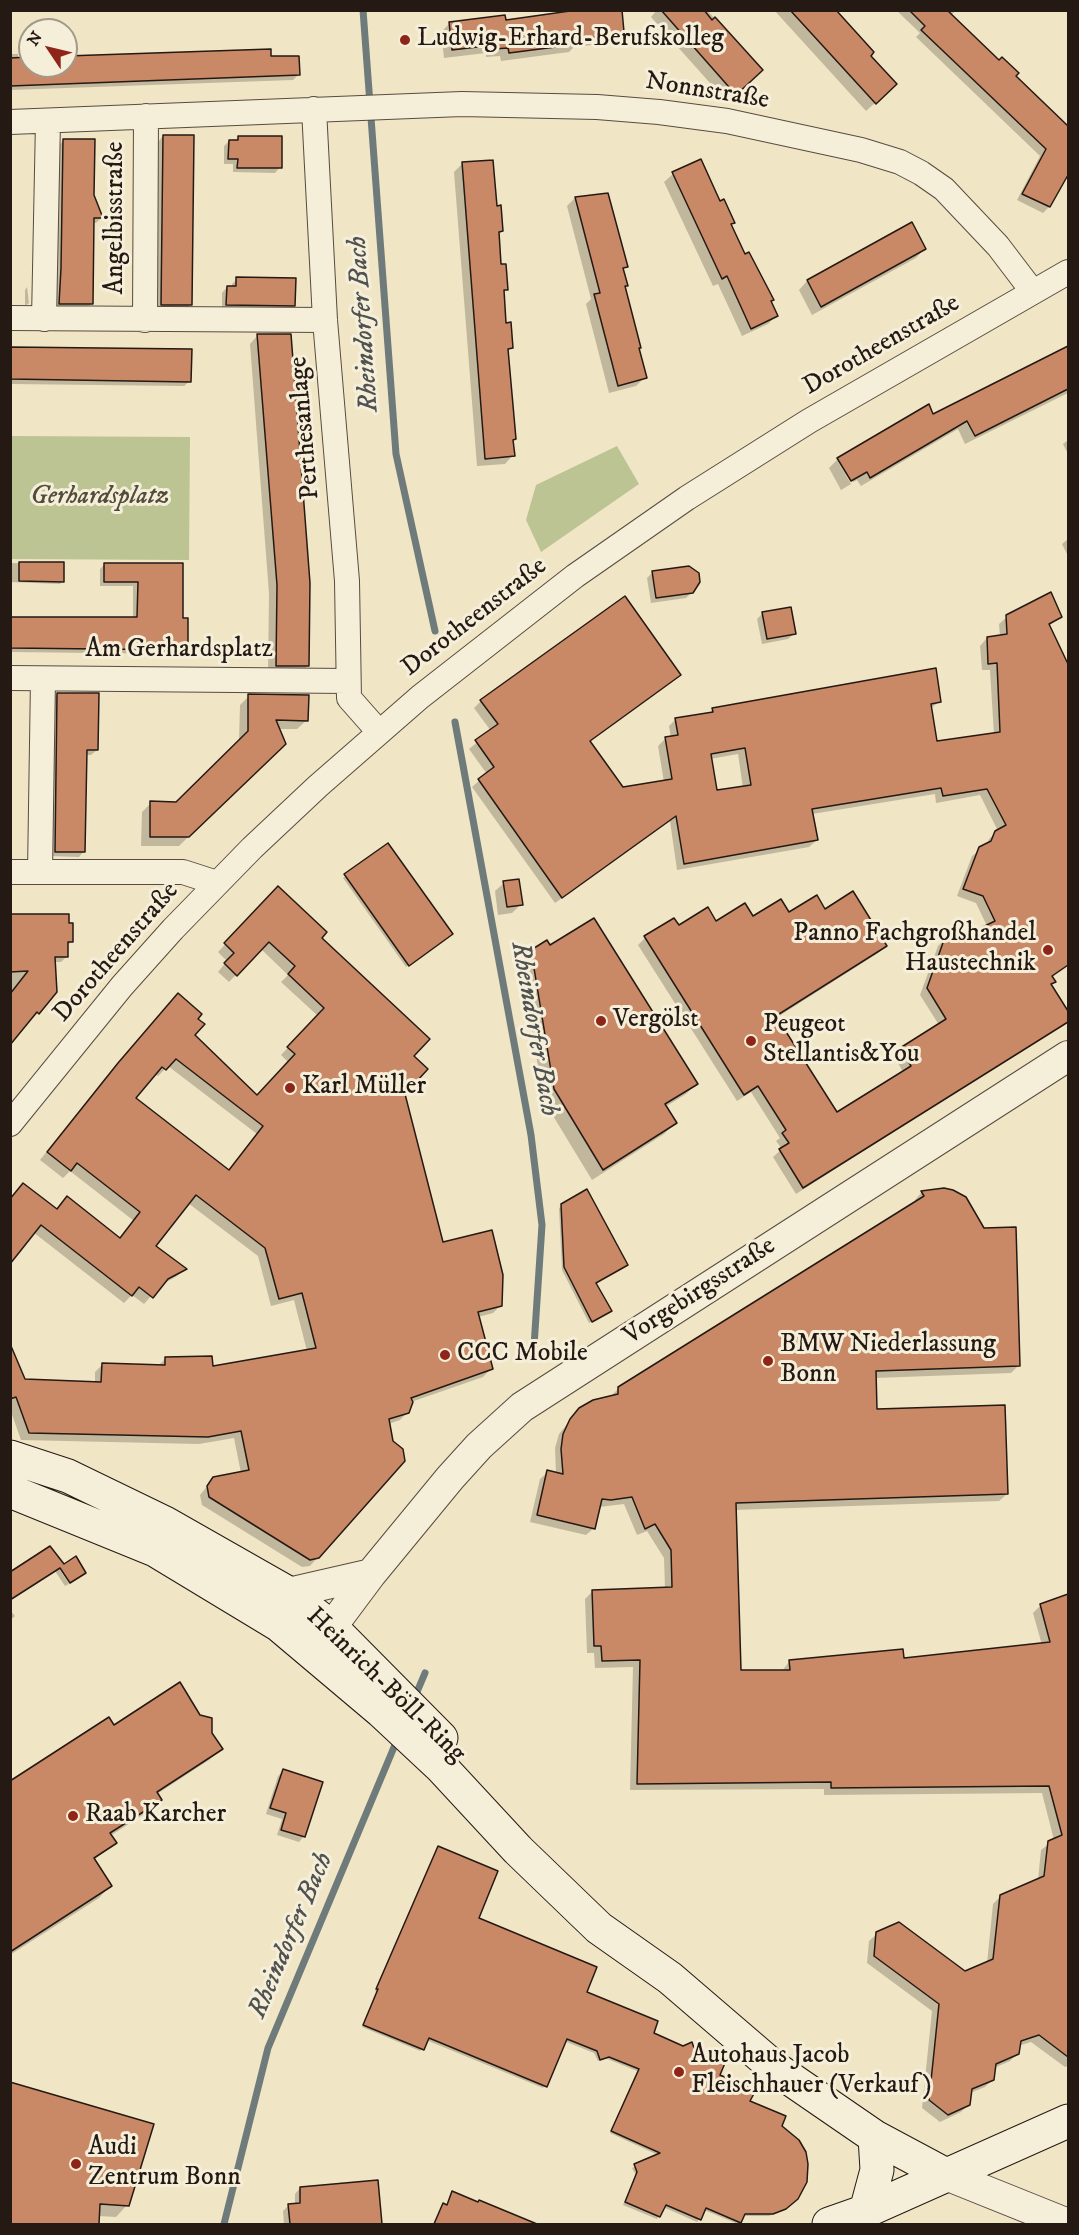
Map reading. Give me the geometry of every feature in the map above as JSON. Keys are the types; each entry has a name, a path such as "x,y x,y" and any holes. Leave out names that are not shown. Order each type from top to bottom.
{"main road":[{"name":"Heinrich-Böll-Ring","path":"10,1457 68,1476 90,1486 165,1523 288,1593 322,1640 390,1702 446,1758 518,1850 598,1928 670,1978 776,2069 875,2137 946,2175"},
{"name":"Heinrich-Böll-Ring","path":"10,1491 155,1550 262,1615 322,1640"},
{"path":"829,2224 866,2211 1068,2121"},
{"path":"866,2211 878,2170 875,2137"}],"street":[{"name":"Nonnstraße","path":"314,109 462,104 597,107 728,121 861,150 900,162 944,189 998,246 1033,292"},
{"name":"Angelbisstraße","path":"10,122 314,109"},
{"name":"Perthesanlage","path":"314,109 325,320 347,582 349,698 379,732"},
{"name":"Angelbisstraße","path":"144,320 146,116"},
{"path":"44,319 48,121"},
{"name":"Dorotheenstraße","path":"10,1124 122,986 217,883 318,786 379,732 526,613 630,536 809,421 1068,272"},
{"path":"10,318 325,320"},
{"name":"Am Gerhardsplatz","path":"10,678 348,681"},
{"path":"40,872 43,679"},
{"path":"10,872 183,872 217,883"},
{"name":"Vorgebirgsstraße","path":"322,1640 371,1574 456,1471 522,1407 1068,1056"},
{"path":"288,1593 371,1574"},
{"name":"Heinrich-Böll-Ring","path":"946,2175 1068,2224"}],"green space":[{"name":"Gerhardsplatz","path":"11,436 190,437 189,560 11,559"},
{"path":"617,446 639,484 541,552 526,520 536,485"}],"building":[{"path":"577,10 622,10 624,32 579,39 579,44 509,53 508,48 494,49 494,45 452,50 449,22 505,15 506,20"},
{"path":"661,10 704,10 712,20 715,17 763,70 736,95"},
{"path":"790,10 836,10 874,52 871,56 897,84 876,104"},
{"path":"909,10 947,10 999,60 1002,57 1019,73 1016,76 1068,126 1068,175 1050,207 1022,194 1046,149 921,30 925,26"},
{"path":"271,49 271,56 299,56 300,75 10,86 10,58 18,58 18,78 78,78 78,56"},
{"path":"163,135 194,135 192,305 161,305"},
{"path":"238,136 282,136 282,168 237,168 238,159 228,159 229,140 238,140"},
{"path":"63,139 95,139 94,195 103,218 94,218 93,304 59,304"},
{"path":"701,159 720,201 724,199 735,223 731,224 745,254 749,252 774,300 771,301 778,316 751,329 727,276 722,279 672,172"},
{"path":"493,160 497,206 501,205 503,231 499,232 501,264 506,264 508,290 504,290 506,323 511,322 513,348 508,349 516,439 513,440 515,456 485,459 462,162"},
{"path":"608,193 628,267 623,268 628,286 625,286 647,378 618,386 594,294 600,293 575,197"},
{"path":"912,222 926,249 821,307 807,280"},
{"path":"236,277 296,278 295,306 226,305 227,286 236,286"},
{"path":"257,334 291,334 310,583 309,666 276,666 277,585"},
{"path":"1068,346 1068,389 975,436 967,421 870,478 867,472 851,481 837,458 929,404 933,414"},
{"path":"10,347 192,349 191,382 10,379"},
{"path":"19,562 64,562 64,582 19,581"},
{"path":"104,563 183,563 183,618 188,618 188,650 10,648 10,617 137,617 138,582 104,582"},
{"path":"689,566 699,573 700,582 693,593 656,598 652,571"},
{"path":"1051,592 1062,617 1049,624 1068,664 1068,965 1052,976 1056,982 1051,984 1068,1011 1068,1022 803,1188 779,1149 789,1143 782,1133 786,1130 758,1086 744,1095 644,936 674,918 679,925 708,907 716,921 745,903 753,916 781,899 789,912 817,895 825,909 853,891 887,946 776,1016 837,1112 911,1066 900,1048 946,1019 927,988 945,937 954,941 995,921 983,896 963,889 979,847 991,841 995,831 1006,825 987,789 943,796 941,788 812,809 818,840 684,864 676,816 562,898 478,779 494,767 475,740 498,724 480,700 625,596 681,675 590,741 623,787 672,779 665,737 678,735 675,718 713,712 712,708 936,668 941,702 931,704 937,741 1000,732 997,663 988,664 987,637 1007,634 1006,615","holes":["745,748 751,785 717,790 711,754"]},
{"path":"791,607 796,634 767,639 762,612"},
{"path":"57,693 99,693 98,750 87,750 85,852 55,852"},
{"path":"248,694 309,695 308,721 276,720 286,744 189,837 150,837 150,801 176,802 248,731"},
{"path":"388,843 453,934 409,966 344,874"},
{"path":"519,879 523,905 507,907 503,881"},
{"path":"278,886 327,932 322,938 430,1039 414,1056 428,1069 405,1094 443,1242 492,1230 503,1275 502,1306 478,1312 493,1369 411,1398 413,1402 409,1413 389,1419 393,1441 403,1449 405,1461 319,1558 310,1560 209,1497 207,1486 213,1477 249,1470 241,1431 208,1437 29,1433 16,1397 10,1399 11,1346 25,1379 101,1382 102,1363 165,1365 165,1357 212,1356 213,1366 316,1348 302,1293 279,1299 265,1248 196,1195 156,1246 187,1269 168,1279 153,1298 139,1287 132,1296 41,1225 10,1264 10,1199 23,1183 57,1209 67,1196 120,1238 140,1212 77,1163 71,1171 47,1152 178,993 202,1014 198,1019 205,1024 195,1035 257,1095 295,1054 287,1047 324,1008 288,974 295,966 269,942 237,976 224,963 234,953 224,943","holes":["176,1059 263,1126 229,1170 136,1098 162,1067 166,1070"]},
{"path":"10,914 69,914 69,923 73,923 73,942 68,942 68,957 55,957 57,992 10,1045 10,994 28,971 10,972"},
{"name":"Vergölst","path":"594,918 698,1084 665,1104 677,1123 603,1170 554,1089 531,950 547,940 550,945"},
{"path":"944,1188 966,1197 984,1228 1016,1227 1020,1366 876,1371 877,1409 1005,1405 1008,1494 736,1503 741,1670 790,1670 789,1660 903,1649 904,1658 1050,1642 1040,1604 1068,1594 1068,2057 1039,2035 1021,2041 1019,2054 996,2064 994,2080 972,2089 970,2105 948,2115 929,2100 939,2004 874,1956 876,1932 899,1922 965,1971 993,1959 1000,1895 1044,1876 1048,1841 1062,1835 1049,1786 831,1788 831,1782 637,1784 640,1660 602,1661 601,1646 594,1646 592,1590 672,1587 671,1550 655,1524 645,1529 632,1497 602,1499 595,1529 537,1515 547,1470 563,1474 561,1449 563,1434 570,1419 579,1408 593,1400 618,1394 618,1387 924,1196 921,1191"},
{"path":"587,1189 628,1265 596,1283 612,1311 592,1322 564,1267 561,1204"},
{"path":"50,1546 64,1564 76,1556 86,1573 70,1583 60,1568 10,1600 10,1572"},
{"name":"Raab Karcher","path":"180,1682 200,1715 212,1718 212,1733 223,1749 157,1792 162,1800 110,1833 117,1843 94,1858 112,1886 10,1952 10,1781 109,1717 114,1725"},
{"path":"283,1769 323,1782 305,1837 281,1830 286,1813 270,1808"},
{"name":"Autohaus Jacob Fleischhauer (Verkauf)","path":"438,1846 498,1871 479,1918 597,1967 587,1992 658,2021 654,2033 683,2046 692,2042 695,2051 725,2063 720,2075 756,2090 750,2101 786,2116 782,2126 799,2140 806,2152 808,2164 807,2182 798,2199 786,2209 773,2214 745,2214 741,2223 706,2208 701,2220 666,2205 660,2217 625,2202 637,2172 634,2164 660,2153 611,2131 639,2069 609,2057 600,2060 597,2051 567,2039 547,2087 429,2038 424,2050 363,2025 378,1989 376,1989"},
{"name":"Audi Zentrum Bonn","path":"10,2082 154,2124 129,2206 100,2204 99,2224 10,2224"},
{"path":"378,2180 382,2224 290,2224 288,2204 300,2203 300,2187"},
{"path":"452,2191 537,2224 434,2224 443,2203 447,2205"}],"waterway":[{"name":"Rheindorfer Bach","path":"363,10 396,454 435,631"},
{"name":"Rheindorfer Bach","path":"455,722 531,1135 542,1225 534,1346"},
{"name":"Rheindorfer Bach","path":"414,1699 425,1673"},
{"name":"Rheindorfer Bach","path":"224,2224 268,2048 397,1740"}],"place":[{"name":"Ludwig-Erhard-Berufskolleg","path":"405,40"},
{"name":"Panno Fachgroßhandel Haustechnik","path":"1048,950"},
{"name":"Vergölst","path":"601,1021"},
{"name":"Peugeot Stellantis&You","path":"751,1041"},
{"name":"Karl Müller","path":"290,1088"},
{"name":"CCC Mobile","path":"445,1355"},
{"name":"BMW Niederlassung Bonn","path":"768,1361"},
{"name":"Raab Karcher","path":"73,1816"},
{"name":"Autohaus Jacob Fleischhauer (Verkauf)","path":"679,2072"},
{"name":"Audi Zentrum Bonn","path":"76,2164"}]}
